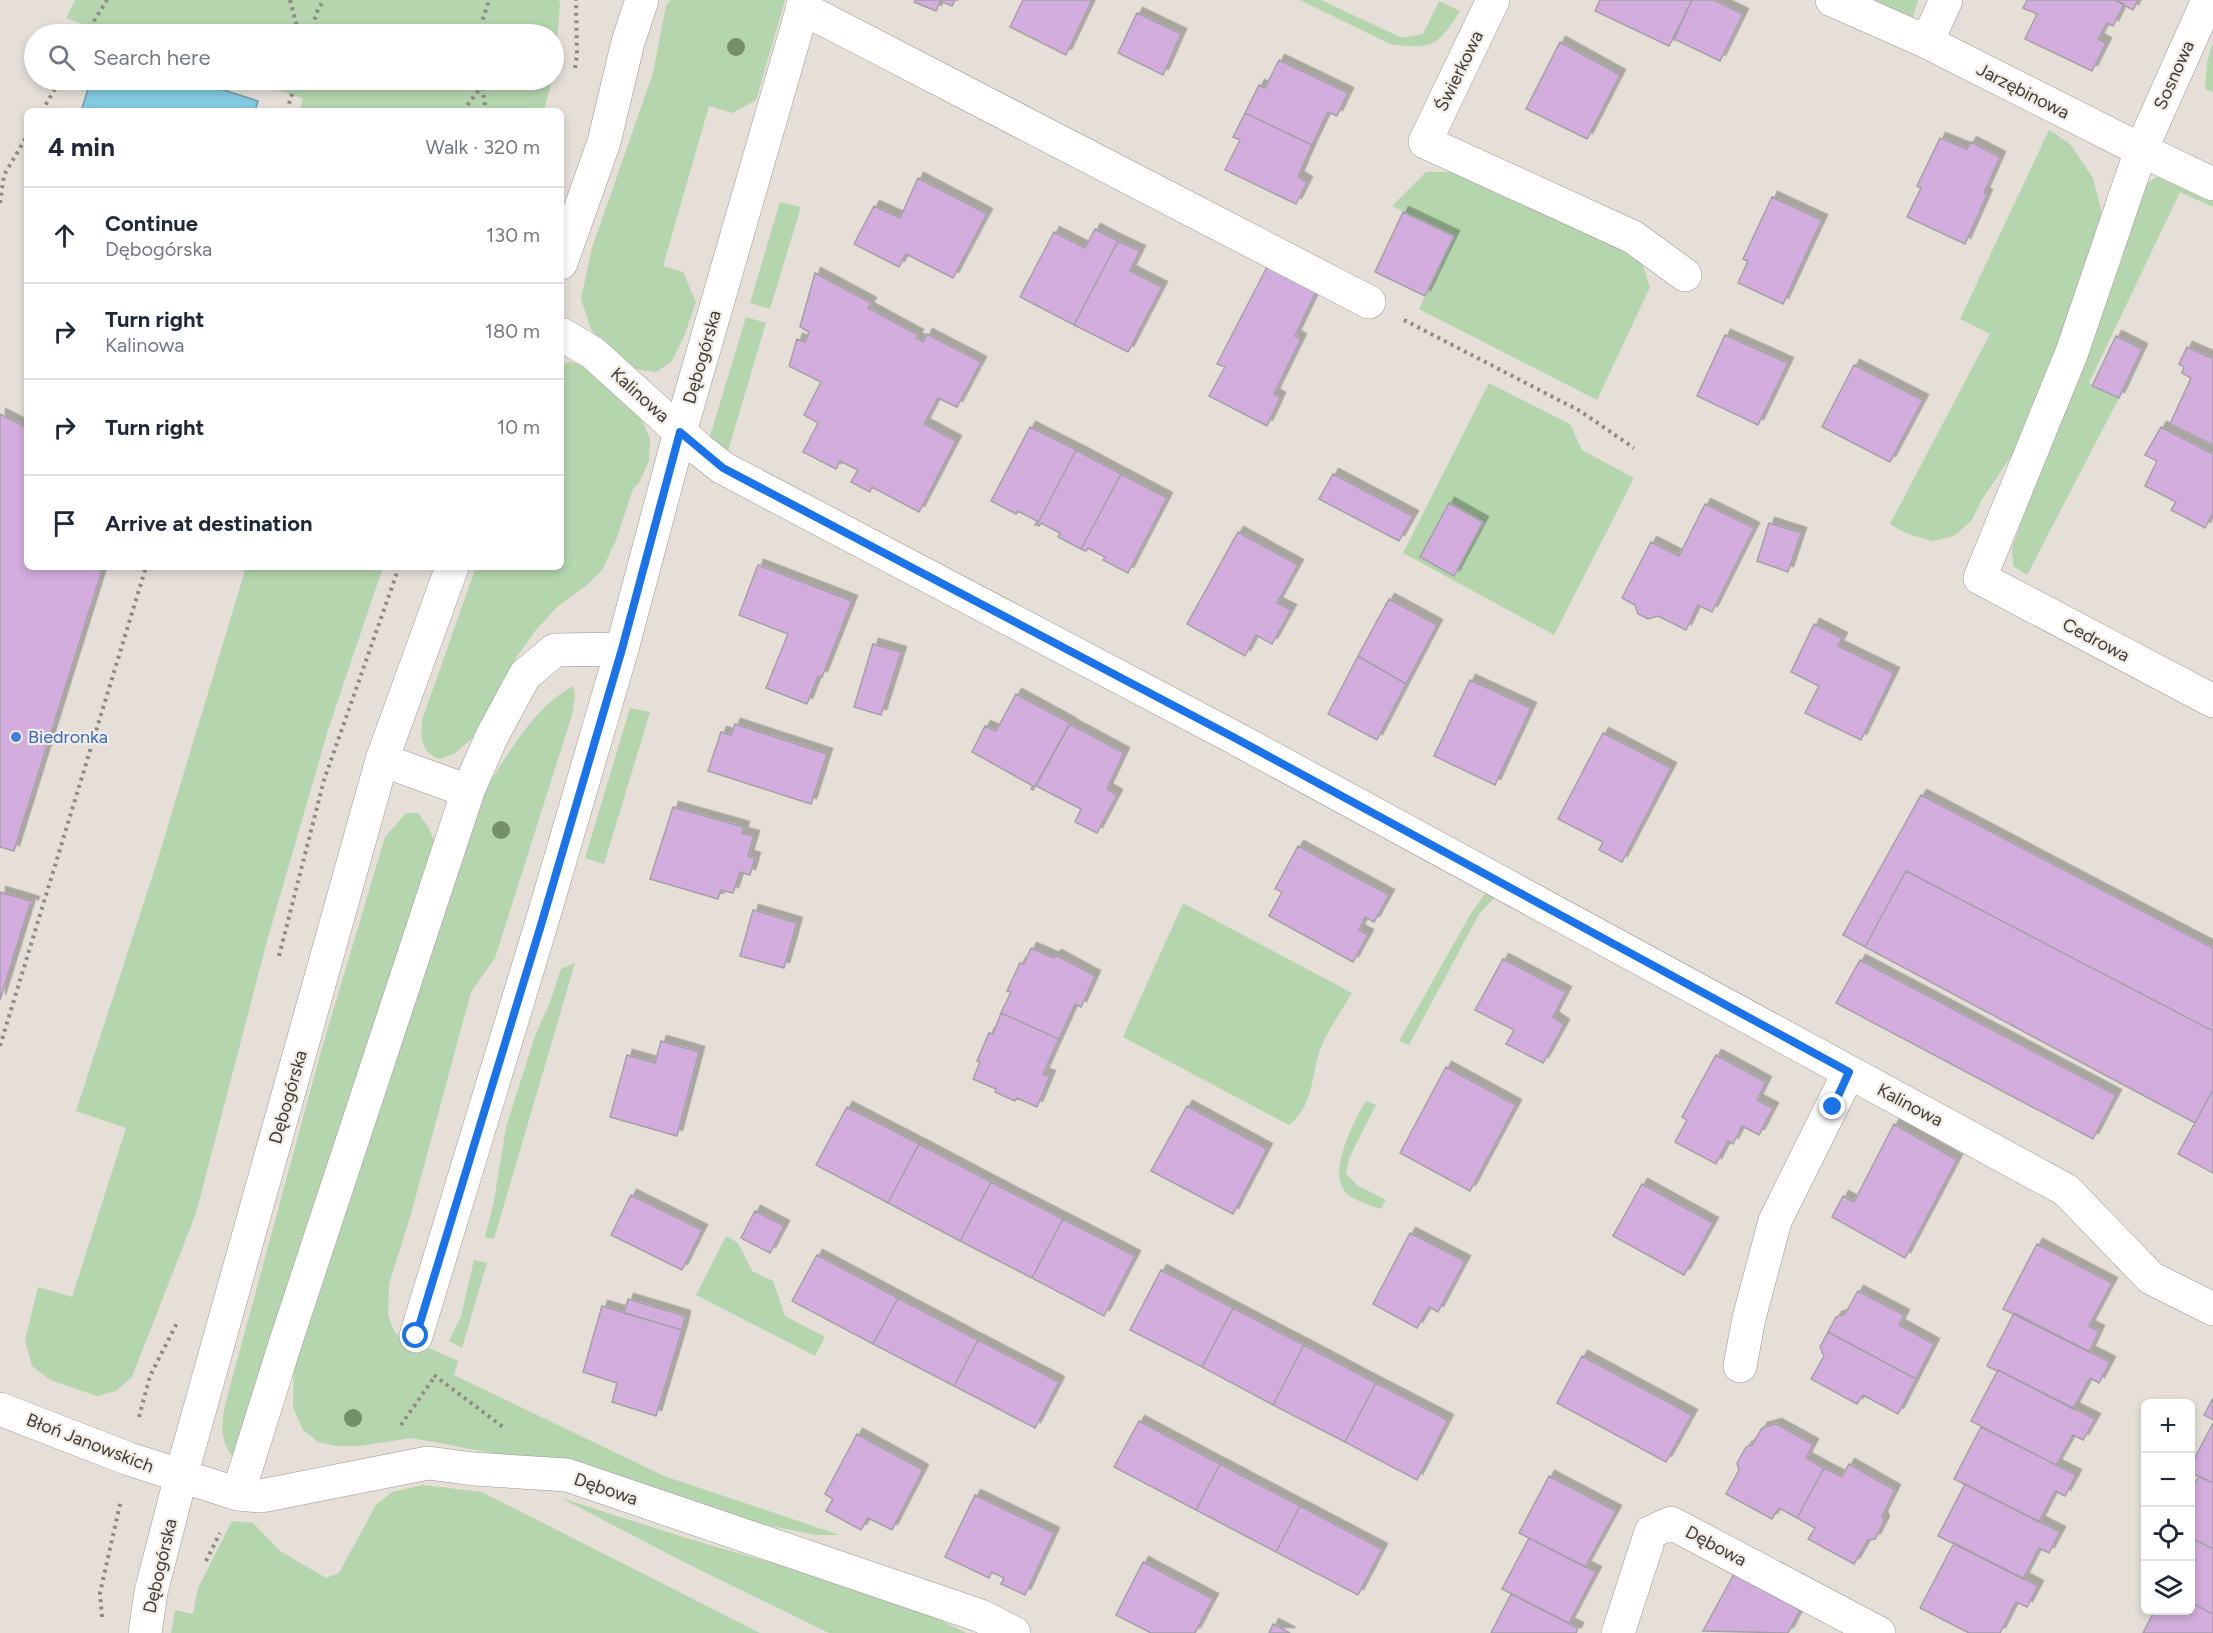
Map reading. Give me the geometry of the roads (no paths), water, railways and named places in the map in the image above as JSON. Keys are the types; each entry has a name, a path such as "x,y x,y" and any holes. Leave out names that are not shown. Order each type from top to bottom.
{"street":[{"path":"621,0 628,42"},
{"path":"564,255 604,142 628,42 642,0"},
{"name":"Świerkowa","path":"1493,0 1425,142 1633,237 1685,275"},
{"name":"Jarzębinowa","path":"1832,0 1927,42 2213,184"},
{"path":"1927,42 1946,0"},
{"name":"Sosnowa","path":"1980,578 2072,352 2141,150 2208,0"},
{"path":"804,4 1369,302"},
{"name":"Dębogórska","path":"416,1336 622,649 680,432 804,4"},
{"name":"Kalinowa","path":"564,336 593,353 723,468 1235,738 2066,1190 2151,1278 2213,1309"},
{"name":"Dębogórska","path":"145,1633 151,1592 181,1476 382,760 451,570"},
{"name":"Cedrowa","path":"1980,578 2213,701"},
{"path":"238,1494 285,1344 468,791 492,736 525,675 555,650 622,649"},
{"path":"382,760 468,791"},
{"path":"1740,1366 1749,1318 1775,1221 1849,1072"},
{"name":"Błoń Janowskich","path":"0,1409 129,1459 181,1476"},
{"name":"Dębowa","path":"181,1476 238,1494 261,1496 428,1463 474,1469 567,1475 981,1616 1014,1633"},
{"name":"Dębowa","path":"1618,1633 1651,1532 1671,1523 1839,1623 1879,1633"}],"water":[{"path":"88,90 224,90 258,101 256,108 82,108"}],"place":[{"name":"Biedronka","path":"16,737"}]}
